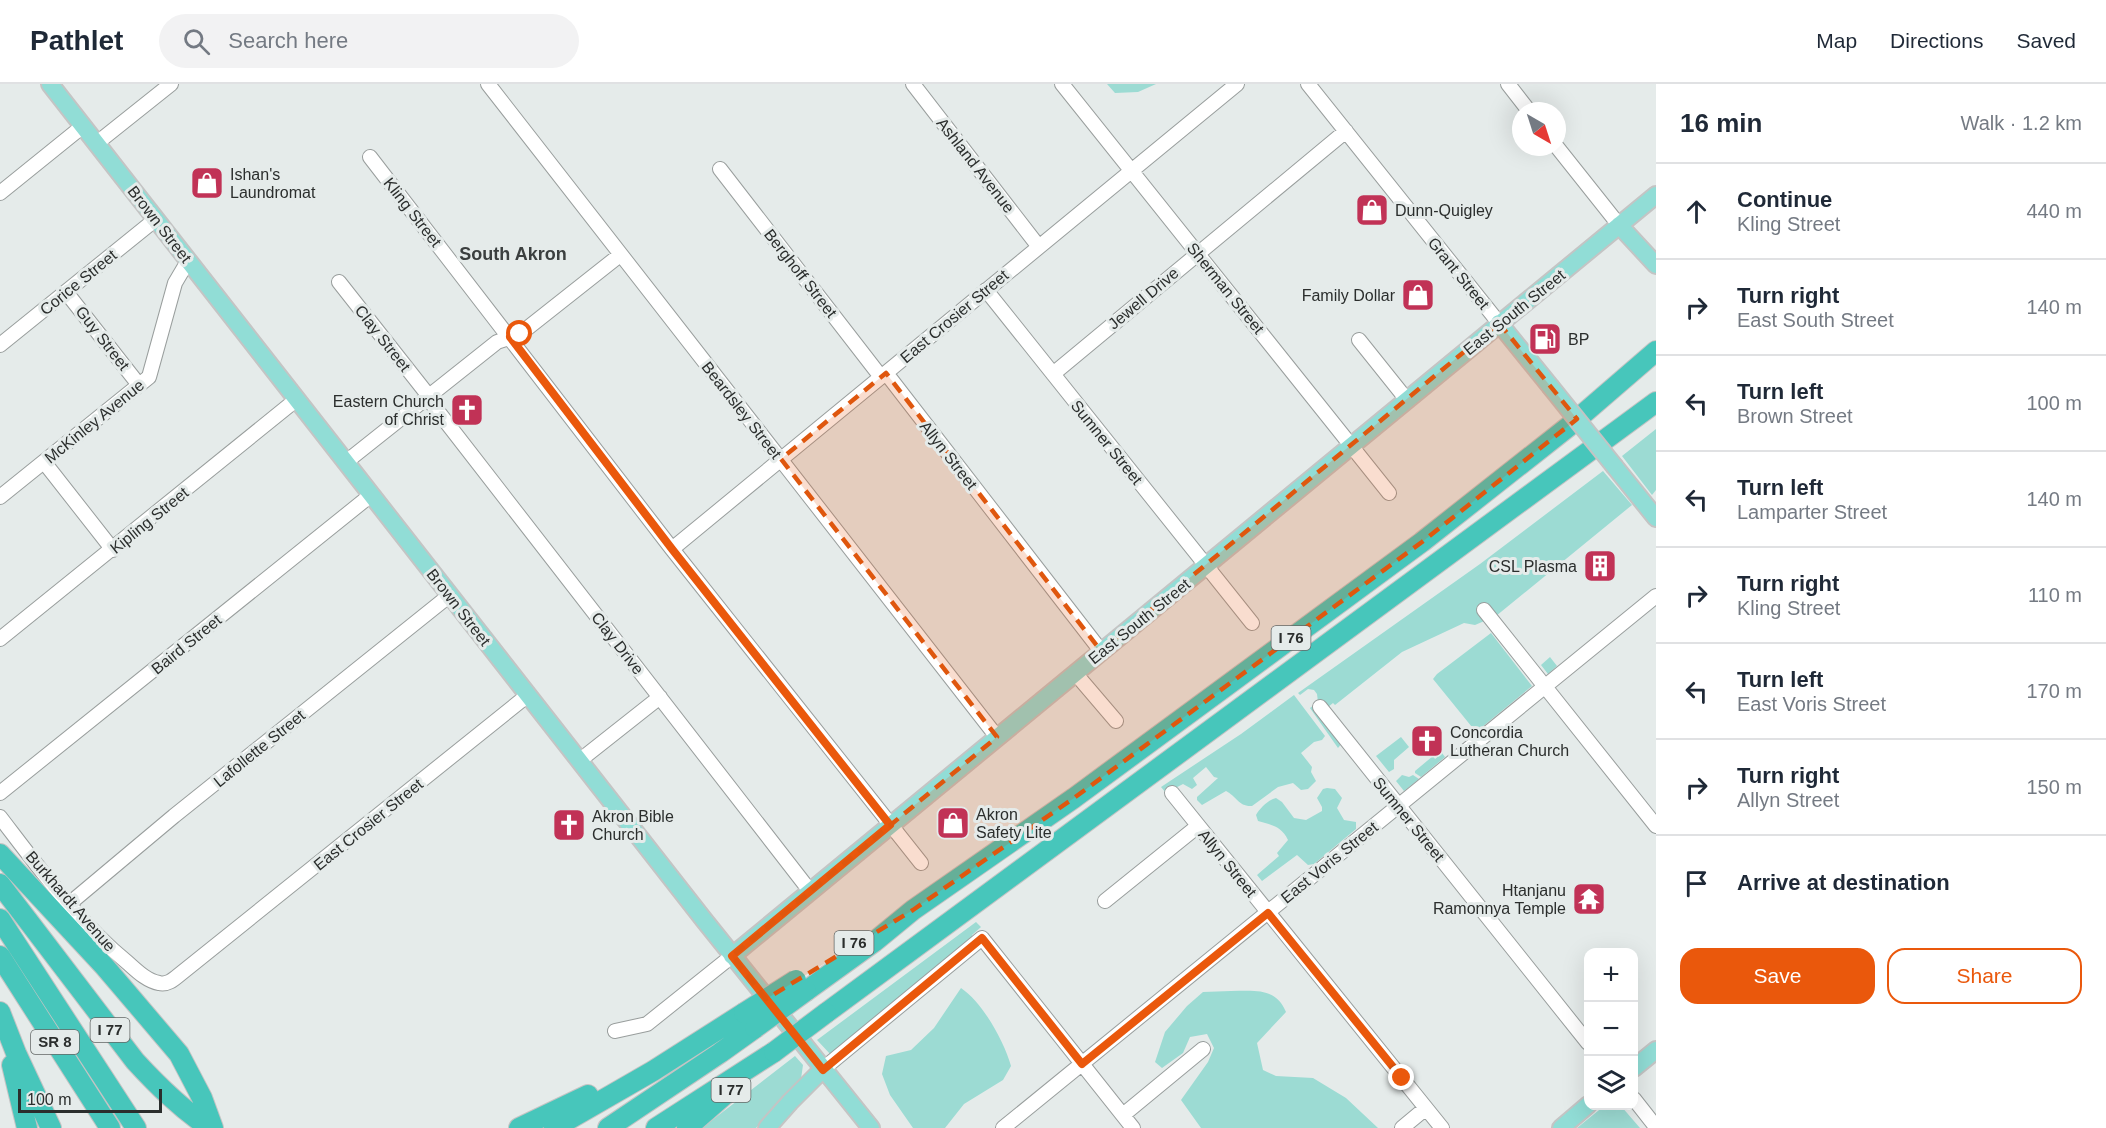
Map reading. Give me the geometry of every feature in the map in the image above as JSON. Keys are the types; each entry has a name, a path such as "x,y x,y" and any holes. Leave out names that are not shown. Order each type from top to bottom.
{"highway":[{"name":"I 76","path":"749,1020 801,985 874,942 913,910 1074,798 1422,542 1568,427 1656,351"},
{"name":"I 76","path":"656,1128 774,1052 1609,436 1656,393"},
{"path":"1609,436 1656,402"},
{"path":"0,854 105,967 179,1054 202,1098 211,1128"},
{"name":"I 77","path":"0,884 135,1061 156,1085 211,1128"},
{"name":"SR 8","path":"0,919 136,1128"},
{"name":"SR 8","path":"0,956 110,1128"},
{"path":"0,1012 16,1053 51,1128"},
{"path":"554,1128 653,1071 749,1020"},
{"path":"608,1128 720,1053 749,1020"},
{"path":"0,1025 27,1128"},
{"name":"I 77","path":"687,1128 774,1052"},
{"path":"519,1128 601,1089 653,1071"}],"main road":[{"name":"Brown Street","path":"50,84 732,956 871,1128"},
{"name":"East South Street","path":"732,956 1656,195"},
{"path":"1619,225 1656,265"},
{"name":"Grant Street","path":"1499,323 1656,518"},
{"path":"1638,1065 1656,1050"},
{"path":"767,1128 823,1070"},
{"path":"1561,1128 1584,1108"}],"street":[{"path":"97,143 171,84"},
{"name":"Beardsley Street","path":"488,84 997,736"},
{"name":"Ashland Avenue","path":"913,84 1039,247"},
{"name":"Sherman Street","path":"1062,84 1389,493"},
{"name":"East Crosier Street","path":"672,549 1237,84"},
{"name":"Grant Street","path":"1308,84 1499,323"},
{"path":"1508,84 1522,102"},
{"path":"0,193 83,126"},
{"name":"Jewell Drive","path":"1053,374 1346,131"},
{"path":"1564,156 1619,225"},
{"name":"Kling Street","path":"370,157 672,549 921,863"},
{"name":"Berghoff Street","path":"720,169 884,375"},
{"name":"Corice Street","path":"0,345 156,219"},
{"path":"346,462 497,342 520,334 620,255"},
{"name":"McKinley Avenue","path":"0,497 149,377 175,283 188,261"},
{"name":"Clay Street","path":"339,282 427,396"},
{"name":"Sumner Street","path":"986,290 1252,623"},
{"name":"Guy Street","path":"66,292 139,385"},
{"path":"1359,340 1407,400"},
{"name":"Allyn Street","path":"884,375 1101,651"},
{"name":"Clay Drive","path":"427,396 810,891"},
{"name":"Kipling Street","path":"0,639 297,399"},
{"path":"44,462 113,549"},
{"name":"Baird Street","path":"0,793 372,495"},
{"name":"Lafollette Street","path":"69,904 174,816 450,595"},
{"name":"East Voris Street","path":"1003,1128 1656,596"},
{"path":"1484,610 1656,826"},
{"path":"1075,673 1116,722"},
{"name":"East Crosier Street","path":"208,952 282,895 528,695"},
{"path":"579,761 660,697"},
{"name":"Sumner Street","path":"1320,707 1584,1038"},
{"name":"Allyn Street","path":"1172,793 1442,1128"},
{"name":"Burkhardt Avenue","path":"0,817 69,904 112,951 156,983 165,984 172,980 208,952"},
{"path":"1105,902 1198,826"},
{"path":"823,1070 982,938 1133,1128"},
{"name":"East South Street","path":"615,1031 647,1024 732,956"},
{"path":"1123,1115 1203,1049"},
{"path":"1638,1104 1656,1127"},
{"path":"1402,1128 1426,1108"}],"highlighted area":[{"path":"1499,323 1577,419 1422,542 1074,798 913,910 766,999 732,956 997,737 781,459 886,373 1101,651"}],"shaded area":[{"path":"1107,84 1156,84 1138,92 1115,93"},
{"path":"1656,429 1656,490 1652,495 1622,456"},
{"path":"1603,471 1632,505 1496,616 1475,625 1464,623 1402,652 1335,705 1333,703 1328,707 1342,743 1338,748 1310,708 1318,702 1317,694 1314,690 1308,689 1300,695 1298,693 1480,564"},
{"path":"1491,633 1532,686 1476,732 1433,679"},
{"path":"1550,657 1557,666 1548,674 1541,665"},
{"path":"1294,695 1325,736 1301,753 1312,767 1311,772 1316,781 1308,789 1301,790 1293,783 1278,787 1252,806 1241,803 1226,791 1202,805 1197,797 1218,778 1214,777 1206,767 1193,778 1197,785 1192,789 1183,784 1166,793 1161,787 1241,734"},
{"path":"1401,737 1409,747 1394,760 1394,769 1389,772 1376,756"},
{"path":"1442,753 1445,757 1421,777 1415,773 1433,756 1435,759"},
{"path":"1402,775 1409,777 1413,775 1419,779 1404,791 1396,781"},
{"path":"1323,789 1335,789 1342,798 1337,808 1344,820 1356,822 1356,829 1314,864 1308,865 1297,855 1262,881 1257,875 1279,856 1277,853 1288,840 1279,828 1258,821 1256,815 1258,812 1267,802 1276,798 1294,818 1306,820 1322,811 1317,798"},
{"path":"976,922 981,927 972,935 973,938 831,1055 817,1040"},
{"path":"961,988 977,1003 992,1023 1011,1066 1003,1080 964,1104 945,1128 913,1128 890,1095 882,1074 886,1056 911,1050 934,1028"},
{"path":"1256,991 1270,994 1282,1004 1286,1012 1257,1043 1263,1070 1276,1076 1313,1078 1346,1098 1378,1128 1201,1128 1181,1100 1208,1062 1214,1048 1207,1034 1190,1037 1183,1053 1162,1068 1155,1062 1165,1032 1187,1006 1203,992"},
{"path":"795,1056 803,1065 801,1079 756,1128 702,1128"},
{"path":"1599,1110 1624,1110 1640,1128 1577,1128"}],"place":[{"name":"Ishan's Laundromat","path":"207,183"},
{"name":"Dunn-Quigley","path":"1372,210"},
{"name":"Family Dollar","path":"1418,295"},
{"name":"BP","path":"1545,339"},
{"name":"Eastern Church of Christ","path":"467,410"},
{"name":"CSL Plasma","path":"1600,566"},
{"name":"Concordia Lutheran Church","path":"1427,741"},
{"name":"Akron Safety Lite","path":"953,823"},
{"name":"Akron Bible Church","path":"569,825"},
{"name":"Htanjanu Ramonnya Temple","path":"1589,899"}],"district":[{"name":"South Akron","path":"513,254"}],"route":[{"path":"520,334 510,337 529,364 890,825 732,956 823,1070 982,938 1082,1064 1268,913 1402,1078"}]}
